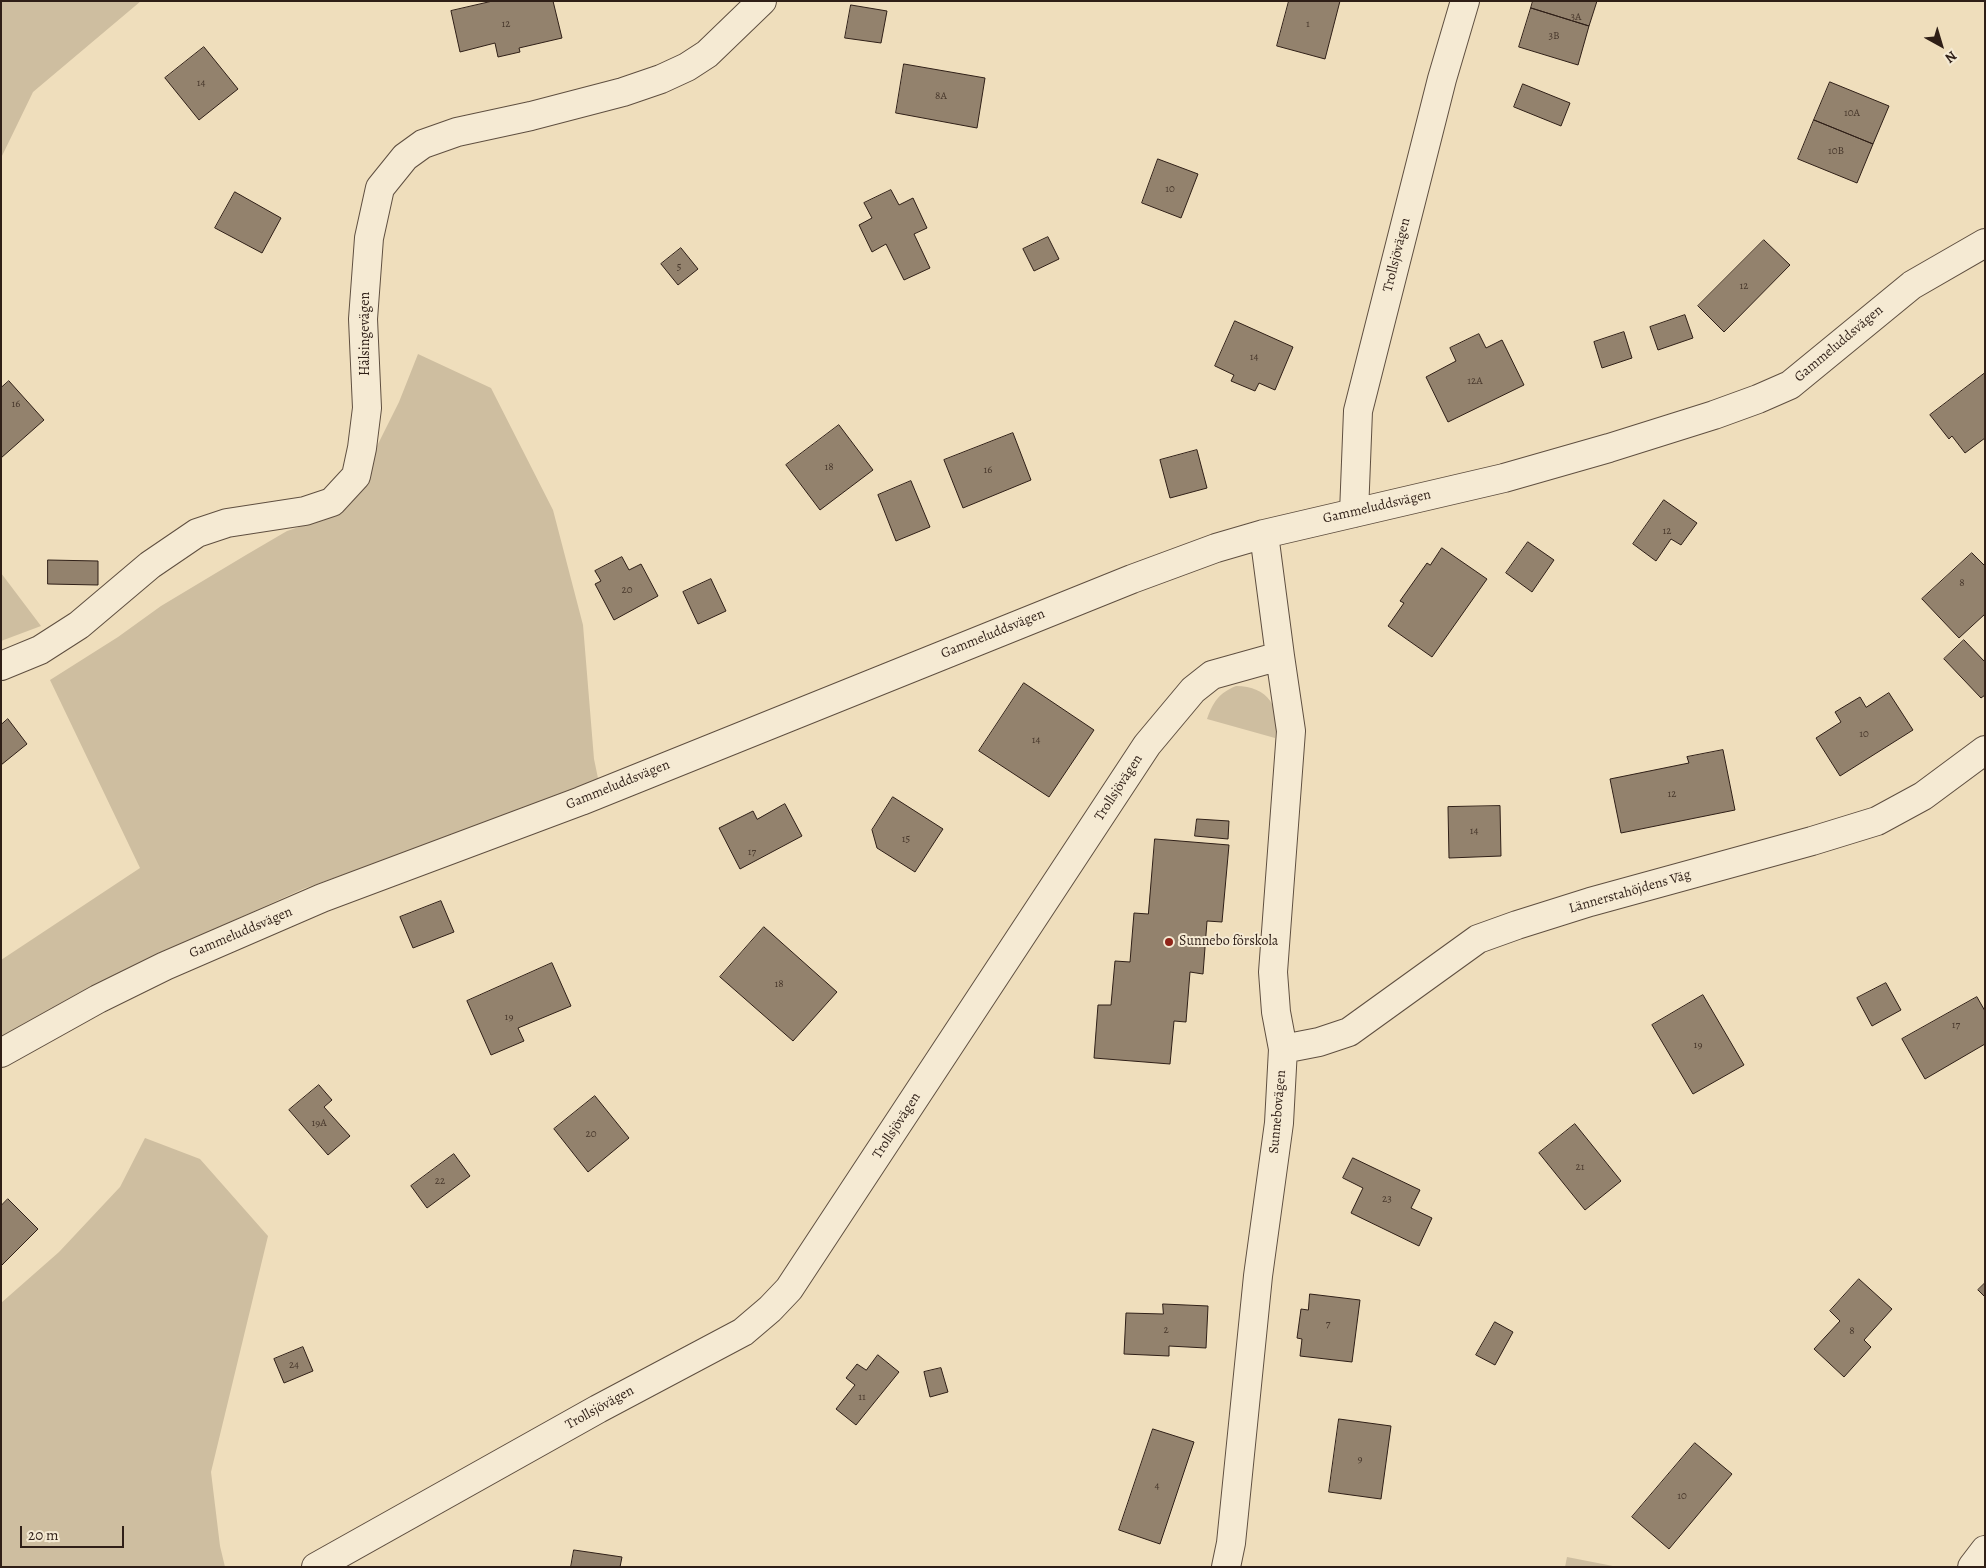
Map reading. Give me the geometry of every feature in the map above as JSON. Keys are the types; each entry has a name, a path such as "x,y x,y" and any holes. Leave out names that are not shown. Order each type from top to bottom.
{"street":[{"name":"Hälsingevägen","path":"1,666 40,650 79,625 150,565 197,533 228,523 305,512 332,502 356,476 367,408 363,319 369,238 380,188 405,157 423,144 456,132 531,116 623,92 661,79 687,67 707,54 762,1"},
{"name":"Trollsjövägen","path":"1354,513 1358,411 1442,79 1465,1"},
{"name":"Gammeluddsvägen","path":"1,1053 98,999 164,966 322,898 581,801 1132,579 1216,548 1264,534 1504,478 1609,448 1714,415 1774,392 1790,385 1912,285 1985,243"},
{"path":"1264,534 1280,656"},
{"name":"Trollsjövägen","path":"316,1567 598,1409 743,1332 770,1309 790,1289 1148,745 1193,690 1212,675 1280,656"},
{"name":"Sunnebovägen","path":"1226,1567 1231,1542 1258,1276 1279,1123 1283,1049 1276,1012 1273,972 1291,731 1280,656"},
{"name":"Lännerstahöjdens Väg","path":"1283,1049 1319,1042 1349,1032 1478,939 1590,902 1812,841 1876,821 1922,796 1985,750"},
{"path":"1972,1567 1985,1550"}],"shaded area":[{"path":"1,1 141,1 33,92 1,158"},
{"path":"418,354 491,388 553,510 583,625 594,759 599,783 303,889 137,964 1,1039 1,960 140,868 50,680 118,637 161,606 287,531 329,517 357,486 399,402"},
{"path":"1,573 41,626 1,641"},
{"path":"1236,686 1257,690 1270,701 1276,717 1275,738 1207,719 1217,699"},
{"path":"145,1138 200,1159 268,1236 211,1472 220,1546 225,1567 1,1567 1,1303 59,1252 120,1187"},
{"path":"1567,1557 1618,1567 1565,1567"}],"building":[{"path":"493,1 553,1 562,38 519,48 520,52 498,57 495,43 460,52 451,11"},
{"path":"1289,1 1340,1 1325,59 1277,46"},
{"path":"1533,1 1597,1 1589,26 1531,8"},
{"path":"851,5 887,11 881,43 845,38"},
{"path":"1531,8 1589,26 1578,65 1519,47"},
{"path":"204,47 238,89 199,120 165,78"},
{"path":"904,64 985,78 977,128 896,113"},
{"path":"1830,82 1889,106 1873,144 1814,120"},
{"path":"1523,84 1570,103 1561,126 1514,107"},
{"path":"1814,120 1873,144 1857,183 1798,159"},
{"path":"1158,159 1198,174 1181,218 1142,203"},
{"path":"891,190 899,205 913,198 927,228 914,234 930,268 904,280 886,244 872,252 859,225 872,218 864,203"},
{"path":"235,192 281,218 262,253 215,228"},
{"path":"1048,237 1059,259 1034,271 1023,249"},
{"path":"1764,240 1790,265 1724,332 1698,306"},
{"path":"681,248 698,269 678,285 661,264"},
{"path":"1685,315 1693,338 1658,350 1650,327"},
{"path":"1235,321 1293,347 1275,390 1259,383 1255,391 1231,381 1234,375 1215,366"},
{"path":"1624,332 1632,358 1602,368 1594,342"},
{"path":"1479,334 1486,348 1502,340 1524,385 1448,422 1426,377 1456,361 1450,348"},
{"path":"1985,373 1985,438 1965,453 1952,436 1949,439 1930,415"},
{"path":"9,381 44,420 1,458 1,388"},
{"path":"839,425 873,470 820,510 786,465"},
{"path":"1013,433 1031,480 963,508 944,460"},
{"path":"1197,450 1207,488 1170,498 1160,460"},
{"path":"911,481 930,527 896,541 878,495"},
{"path":"1664,500 1697,523 1681,545 1671,539 1656,561 1633,544"},
{"path":"1528,542 1554,560 1532,592 1506,573"},
{"path":"1442,548 1487,579 1432,657 1388,626 1404,603 1400,601 1427,563 1430,565"},
{"path":"1972,553 1985,566 1985,614 1959,638 1922,599"},
{"path":"622,557 629,570 641,564 658,596 614,620 595,584 601,581 595,571"},
{"path":"48,560 98,561 98,585 48,584"},
{"path":"711,579 726,611 698,624 683,592"},
{"path":"1964,640 1985,662 1985,695 1981,698 1944,659"},
{"path":"1024,683 1094,730 1049,797 979,751"},
{"path":"1889,693 1913,730 1840,776 1816,738 1841,722 1835,712 1860,697 1866,707"},
{"path":"8,719 27,744 1,765 1,725"},
{"path":"1723,750 1735,810 1621,833 1610,779 1689,763 1687,757"},
{"path":"893,797 943,829 915,872 877,848 872,830"},
{"path":"785,804 802,836 740,869 719,828 753,811 757,819"},
{"path":"1500,806 1501,856 1449,858 1448,807"},
{"path":"1197,819 1229,821 1228,839 1195,836"},
{"name":"Sunnebo förskola","path":"1155,839 1229,845 1222,922 1207,921 1203,974 1190,972 1186,1022 1174,1021 1170,1064 1094,1058 1098,1005 1111,1005 1115,961 1130,962 1134,913 1148,914"},
{"path":"441,901 454,932 413,948 400,917"},
{"path":"764,927 837,992 793,1041 720,977"},
{"path":"552,963 571,1006 518,1028 524,1041 491,1055 467,1001"},
{"path":"1886,983 1901,1010 1872,1026 1857,998"},
{"path":"1703,995 1744,1065 1693,1094 1652,1025"},
{"path":"1977,997 1985,1011 1985,1044 1925,1079 1902,1039"},
{"path":"319,1085 332,1100 324,1107 350,1136 328,1155 289,1110"},
{"path":"595,1096 629,1138 588,1172 554,1129"},
{"path":"1575,1124 1621,1181 1585,1210 1539,1153"},
{"path":"454,1154 470,1176 427,1208 411,1186"},
{"path":"1353,1158 1420,1190 1411,1208 1432,1218 1419,1246 1351,1213 1363,1188 1343,1178"},
{"path":"8,1199 38,1229 1,1266 1,1206"},
{"path":"1859,1279 1892,1309 1864,1340 1871,1347 1844,1377 1814,1349 1840,1321 1830,1311"},
{"path":"1985,1283 1985,1297 1978,1290"},
{"path":"1310,1294 1360,1300 1352,1362 1300,1356 1302,1339 1297,1338 1301,1309 1308,1310"},
{"path":"1163,1304 1208,1306 1206,1348 1169,1346 1169,1356 1124,1354 1126,1313 1163,1314"},
{"path":"1495,1322 1513,1332 1495,1365 1476,1355"},
{"path":"303,1347 313,1371 284,1383 274,1359"},
{"path":"878,1355 899,1372 856,1425 836,1409 855,1385 846,1378 857,1364 866,1370"},
{"path":"941,1368 948,1392 930,1397 924,1372"},
{"path":"1339,1419 1391,1426 1381,1499 1329,1492"},
{"path":"1153,1429 1194,1442 1160,1544 1119,1530"},
{"path":"1695,1443 1732,1474 1669,1549 1632,1517"},
{"path":"574,1550 622,1557 620,1567 571,1567"}],"place":[{"name":"Sunnebo förskola","path":"1169,942"}]}
